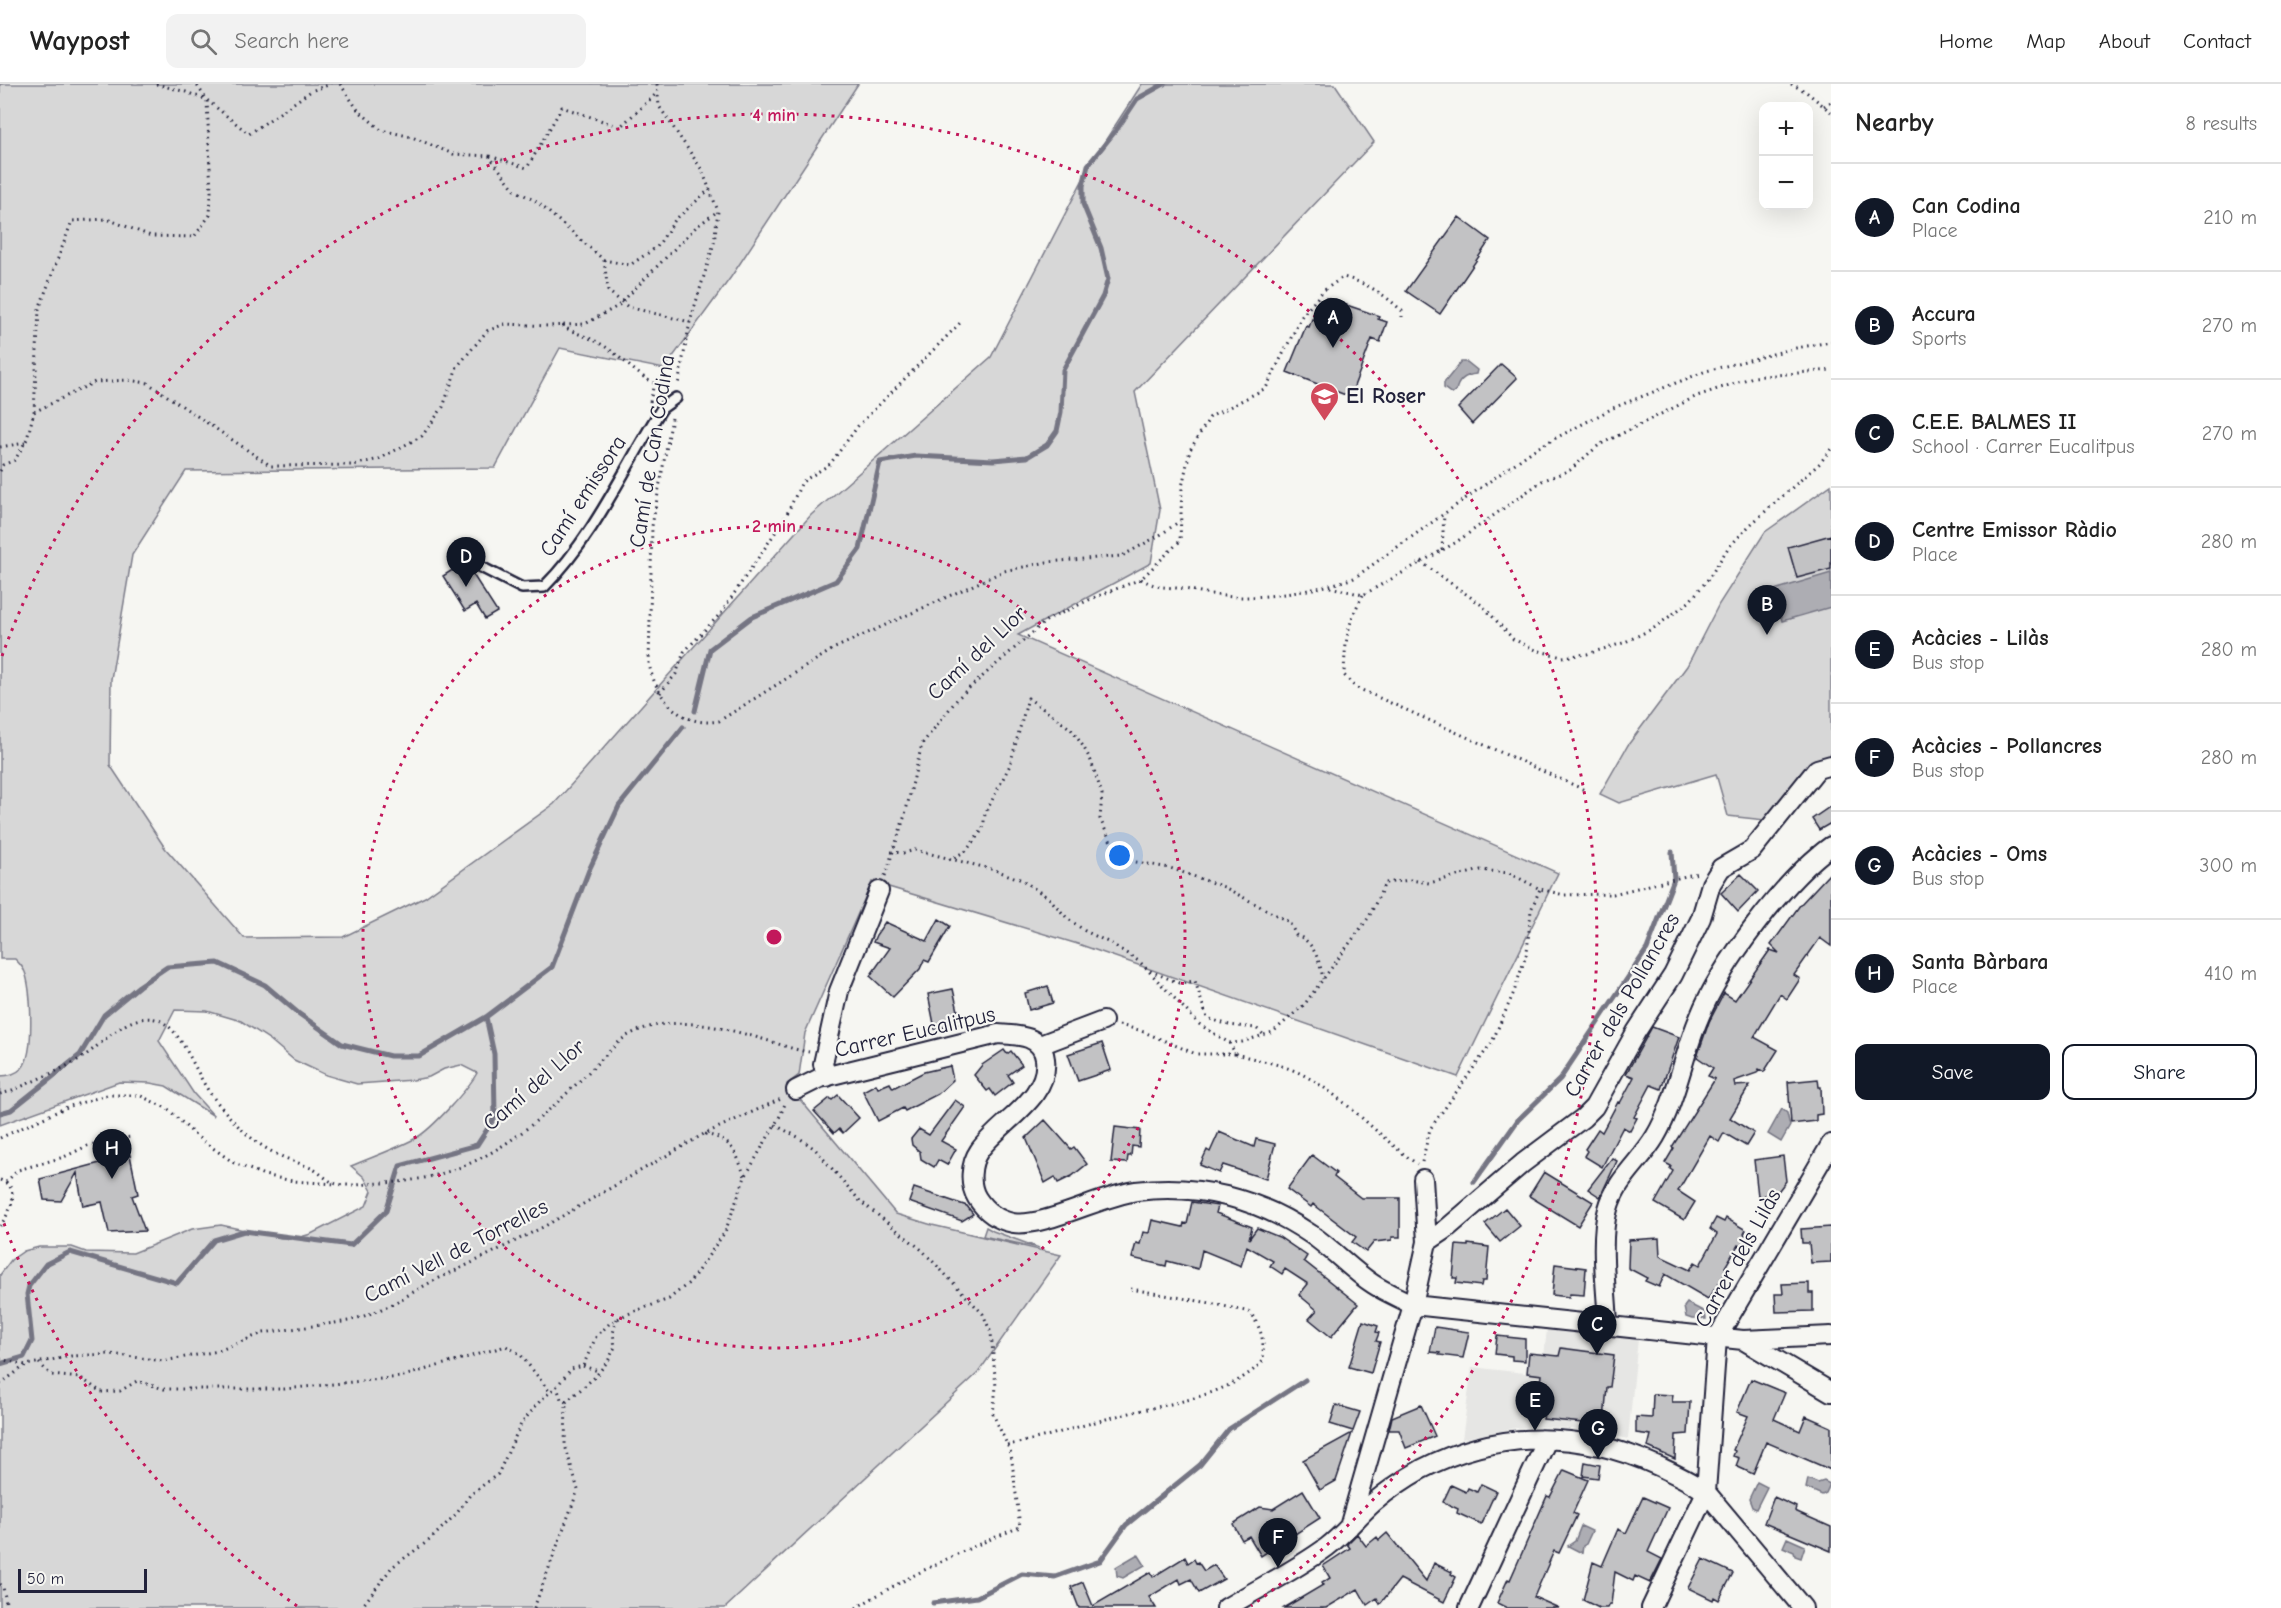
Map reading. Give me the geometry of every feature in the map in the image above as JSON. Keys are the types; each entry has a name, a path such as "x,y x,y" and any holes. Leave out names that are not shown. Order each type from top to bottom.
{"street":[{"path":"1721,868 1752,850 1817,769 1831,765"},
{"path":"1608,1326 1604,1231 1608,1209 1615,1190 1655,1137 1664,1118 1699,1018 1724,973 1762,917 1819,855 1831,846"},
{"name":"Carrer dels Pollancres","path":"1427,1242 1445,1230 1523,1163 1583,1118 1594,1107 1636,1032 1673,975 1701,918 1711,884 1721,868"},
{"path":"826,1077 823,1064 839,991 879,891"},
{"path":"1103,1021 1040,1045 1046,1060 1046,1075 1039,1089 978,1152 971,1173 973,1191 993,1216 1006,1222 1022,1224 1052,1217 1120,1193 1154,1189 1209,1191 1265,1208 1287,1219 1315,1237 1372,1284 1413,1305 1743,1340 1831,1336"},
{"name":"Carrer Eucalitpus","path":"792,1092 826,1077 998,1034 1022,1036 1040,1045"},
{"name":"Carrer dels Lilàs","path":"1651,1608 1706,1492 1717,1338 1831,1143"},
{"path":"1349,1527 1413,1305 1427,1242 1423,1179"},
{"path":"1743,1340 1831,1392"},
{"path":"1469,1608 1547,1440"},
{"path":"1226,1608 1328,1547 1374,1502 1420,1470 1458,1453 1497,1443 1547,1440 1574,1442 1626,1452 1691,1482 1706,1492 1803,1608"}],"lane":[{"name":"Camí emissora","path":"477,564 522,588 544,587 566,564 597,518 662,408 677,394"}],"path":[{"path":"156,84 207,100"},
{"path":"195,84 207,100 249,134 311,91 331,84"},
{"path":"340,84 358,110 381,130 412,136 453,154 489,156 527,168 562,107 620,127 657,93"},
{"name":"Camí de Can Codina","path":"657,84 659,106 702,170 718,211 714,243 690,322 652,526 649,664 652,678 672,709 691,720 708,723 719,721 835,648 1004,570 1047,562 1122,556 1180,521"},
{"path":"1791,84 1831,112"},
{"path":"0,471 1,465 15,459 25,443 34,412 39,309 72,221 107,219 151,236 194,237 210,215 207,100"},
{"path":"1824,106 1831,102"},
{"path":"489,156 515,190 537,202 604,260 630,265 657,247 675,220 710,189"},
{"path":"34,412 95,382 128,380 148,383 272,466 353,465 379,459 422,436 443,407 457,366 487,331 505,324 585,324 622,302 696,227 718,211"},
{"path":"604,260 608,291 628,307 690,322"},
{"path":"1402,317 1402,311 1389,299 1365,283 1343,277 1323,291 1302,316 1266,388 1210,417 1190,450 1182,488 1180,541 1141,579 1156,588 1182,589 1233,597 1266,597 1329,586 1354,578 1535,449 1612,408 1706,371 1796,348 1831,342"},
{"path":"660,693 676,674 684,652 721,613 760,556 785,518 802,482 830,464 858,426 960,322"},
{"path":"560,325 615,352 642,377 677,394"},
{"path":"1587,791 1355,687 1344,675 1345,646 1351,616 1363,595 1442,550 1542,482 1570,470 1599,445 1697,396 1752,377 1831,370"},
{"path":"0,447 25,443"},
{"path":"1421,562 1483,606 1514,639 1536,650 1562,657 1587,654 1623,643 1654,628 1689,602 1709,578 1728,548 1749,525 1820,463 1831,449"},
{"path":"1442,550 1444,514"},
{"name":"Camí del Llor","path":"879,891 905,815 922,744 959,697 1047,620 1141,579"},
{"path":"1329,586 1363,595"},
{"path":"949,860 966,851 983,829 985,814 1010,765 1028,698 1071,729 1083,746 1091,760 1102,794 1100,819 1114,848 1130,861 1170,868 1224,888 1289,922 1296,935 1304,938 1311,946 1320,962 1323,979"},
{"path":"891,852 904,853 915,850 1022,879 1050,899 1067,918 1084,931 1112,944 1140,962 1199,1024 1229,1043 1236,1054"},
{"path":"1229,1043 1242,1042 1273,1032 1305,1005 1369,917 1385,883 1411,879 1429,883 1481,870 1509,873 1540,889 1564,895 1613,894 1721,868"},
{"path":"1103,1021 1139,1030 1196,1054 1236,1054 1280,1065 1306,1076 1334,1094 1386,1141 1421,1167 1430,1129 1492,1042 1514,992 1527,952 1531,910 1540,889"},
{"path":"1148,970 1179,982 1195,981 1207,1018 1229,1025 1256,1028 1264,1035"},
{"path":"0,1094 12,1091 81,1058 127,1024 142,1018 156,1019 170,1026 179,1038 205,1087 228,1116 248,1136 269,1150 312,1168 337,1185"},
{"name":"Camí del Llor","path":"0,1138 67,1107 107,1095 139,1095 168,1109 196,1136 234,1163 264,1175 293,1181 337,1185 400,1182 433,1176 467,1166 500,1149 534,1122 621,1040 635,1030 661,1024 685,1023 710,1026 798,1050 825,1054"},
{"path":"583,1366 596,1337 617,1319 669,1299 690,1282 725,1232 745,1177 792,1092"},
{"name":"Camí Vell de Torrelles","path":"0,1359 26,1365 90,1354 110,1354 164,1361 218,1351 263,1333 349,1321 367,1316 389,1306 430,1281 484,1257 544,1226 704,1134 792,1092"},
{"path":"775,1125 815,1149 860,1201 922,1250 983,1314 991,1333 996,1387 993,1414 1011,1453 1020,1527 987,1540 891,1587 856,1608"},
{"path":"704,1134 724,1139 730,1145 737,1155 745,1177"},
{"path":"6,1182 18,1170 64,1156 87,1146 112,1139 132,1137"},
{"path":"0,1180 6,1182 12,1190 13,1202 0,1226"},
{"path":"1007,1445 1042,1439 1110,1418 1203,1396 1251,1374 1263,1361 1260,1329 1250,1312 1131,1289"},
{"path":"534,1608 578,1490 563,1432 566,1402 608,1361 615,1347 613,1333 617,1319"},
{"path":"39,1363 51,1375 81,1378 101,1392 120,1391 137,1381 164,1389 285,1389 400,1377 506,1346 520,1354 550,1392"},
{"path":"0,1384 26,1365"},
{"path":"361,1608 392,1567 431,1539 457,1513 470,1495 498,1474 521,1424 571,1369 583,1366 599,1372"},
{"path":"557,1386 561,1399 566,1402"},
{"path":"0,1584 3,1587 7,1608"}],"shaded area":[{"path":"0,84 858,84 731,277 664,369 560,348 495,468 186,471 132,555 111,679 110,765 165,848 244,938 343,937 425,897 554,804 811,515 991,357 1094,158 1142,84 1335,84 1374,142 1135,392 1160,510 1151,563 1018,635 1558,873 1458,1077 1081,945 872,882 805,1033 799,1075 787,1084 896,1214 932,1225 1061,1255 978,1373 725,1608 0,1608 0,1275 11,1260 24,1251 39,1247 72,1247 86,1252 133,1253 192,1229 221,1225 281,1238 297,1238 311,1234 366,1206 372,1191 364,1177 351,1166 400,1146 423,1133 449,1108 477,1073 461,1065 444,1069 429,1077 413,1080 357,1084 326,1075 294,1060 269,1039 241,1021 207,1011 175,1010 159,1041 194,1094 214,1116 166,1086 119,1082 0,1125 0,1076 12,1074 22,1068 29,1050 31,1023 28,984 24,970 15,959 0,959"},
{"path":"1461,362 1467,362 1477,370 1476,374 1463,379 1452,394 1444,388 1444,383"},
{"path":"1831,485 1831,756 1819,760 1765,820 1728,816 1716,774 1619,803 1600,794 1628,745 1687,666 1719,604 1765,532"},
{"path":"1831,573 1831,607 1782,621 1774,590"},
{"path":"1782,1109 1787,1113 1790,1126 1781,1142 1768,1134"},
{"path":"986,1227 993,1231 1039,1248 983,1236"},
{"path":"1687,1303 1705,1312 1706,1319 1686,1317 1684,1307"},
{"path":"1547,1329 1638,1339 1628,1439 1600,1432 1549,1427 1515,1428 1462,1439 1472,1367 1542,1375"},
{"path":"1808,1479 1830,1484 1826,1493 1822,1495 1806,1488"},
{"path":"1757,1482 1767,1487 1756,1509 1752,1507 1749,1499"},
{"path":"1581,1526 1592,1531 1583,1546 1582,1553 1568,1546 1575,1541"},
{"path":"1787,1538 1805,1546 1801,1558 1783,1547"},
{"path":"1138,1554 1145,1565 1123,1578 1117,1576 1116,1567"}],"building":[{"path":"1459,217 1490,240 1440,314 1406,291"},
{"path":"1326,298 1379,316 1378,319 1387,322 1380,342 1372,339 1353,389 1351,388 1348,396 1287,372 1306,326 1309,327 1312,319 1317,321"},
{"path":"1501,364 1517,378 1472,424 1458,408"},
{"path":"1831,535 1831,569 1797,578 1788,547"},
{"path":"454,569 461,579 472,573 497,612 485,619 476,604 465,611 443,576"},
{"path":"1831,806 1831,823 1819,830 1812,819"},
{"path":"1831,872 1831,946 1820,938 1794,975 1800,979 1787,999 1780,994 1754,1037 1778,1050 1764,1072 1759,1069 1757,1073 1734,1081 1735,1086 1750,1085 1730,1118 1754,1133 1746,1146 1724,1133 1719,1142 1710,1136 1678,1191 1695,1202 1684,1220 1655,1203 1673,1171 1670,1169 1671,1166 1665,1163 1674,1148 1672,1147 1715,1079 1708,1076 1713,1068 1697,1057 1709,1022 1724,993 1735,1000 1770,950 1779,953 1771,945 1800,905"},
{"path":"1741,874 1758,891 1738,912 1721,893"},
{"path":"939,919 950,926 929,962 924,960 920,969 893,997 870,976 890,948 873,942 876,935 885,922 927,941"},
{"path":"1048,986 1053,1003 1029,1010 1025,993"},
{"path":"953,989 961,1024 935,1029 928,994"},
{"path":"1652,1027 1679,1037 1661,1089 1651,1085 1634,1117 1637,1118 1630,1131 1623,1127 1602,1167 1584,1156 1587,1151 1585,1149 1598,1129 1602,1132 1618,1102 1620,1103 1634,1077 1626,1074"},
{"path":"1102,1043 1111,1070 1078,1081 1068,1054"},
{"path":"1004,1050 1007,1054 1011,1051 1022,1065 1008,1075 1013,1082 995,1096 990,1089 987,1091 974,1075 982,1065"},
{"path":"950,1066 953,1080 938,1094 905,1111 903,1108 878,1121 863,1091 876,1084 878,1088 890,1083 893,1088 924,1072"},
{"path":"1818,1079 1819,1087 1821,1087 1822,1114 1816,1115 1816,1121 1791,1124 1788,1082"},
{"path":"838,1095 859,1118 843,1133 839,1129 834,1133 814,1111 830,1098 832,1100"},
{"path":"955,1100 965,1107 941,1141 956,1149 947,1165 938,1160 934,1167 921,1159 920,1152 912,1145 911,1139 919,1129 929,1135"},
{"path":"1045,1120 1071,1149 1074,1147 1087,1164 1072,1176 1058,1183 1055,1177 1045,1183 1026,1138"},
{"path":"1115,1127 1140,1130 1139,1147 1132,1146 1131,1156 1128,1156 1127,1163 1111,1162"},
{"path":"1219,1132 1254,1147 1256,1139 1275,1144 1266,1179 1223,1165 1219,1173 1200,1165 1207,1150 1210,1152"},
{"path":"130,1155 138,1194 132,1196 145,1231 109,1233 102,1202 83,1206 77,1173 61,1201 44,1200 40,1179"},
{"path":"1312,1155 1336,1173 1334,1177 1361,1198 1400,1198 1400,1237 1374,1242 1366,1252 1352,1242 1356,1237 1313,1204 1311,1207 1287,1189"},
{"path":"1783,1156 1786,1181 1776,1194 1758,1196 1754,1160"},
{"path":"1612,1158 1617,1161 1600,1197 1588,1189"},
{"path":"1544,1172 1593,1202 1578,1226 1529,1196"},
{"path":"914,1188 967,1206 973,1214 962,1221 909,1202"},
{"path":"1192,1202 1218,1206 1216,1213 1252,1227 1249,1239 1257,1228 1279,1237 1307,1256 1304,1261 1358,1304 1331,1337 1309,1319 1317,1310 1299,1295 1308,1284 1285,1269 1282,1274 1270,1266 1273,1261 1247,1246 1241,1266 1202,1250 1198,1269 1167,1261 1166,1266 1132,1258 1136,1243 1140,1244 1143,1232 1149,1233 1152,1220 1183,1227 1184,1223 1187,1224"},
{"path":"1505,1208 1520,1226 1500,1242 1485,1224"},
{"path":"1716,1218 1724,1222 1726,1218 1746,1230 1744,1234 1752,1239 1746,1249 1738,1245 1725,1267 1728,1268 1722,1279 1708,1299 1665,1274 1659,1287 1645,1281 1647,1278 1628,1268 1629,1240 1659,1238 1660,1256 1690,1270 1695,1262 1700,1265 1717,1234 1710,1229"},
{"path":"1831,1227 1831,1262 1811,1263 1809,1243 1802,1243 1801,1229"},
{"path":"1468,1244 1489,1247 1486,1281 1482,1281 1481,1286 1456,1283 1457,1278 1453,1278 1456,1245 1468,1246"},
{"path":"1555,1264 1586,1268 1584,1295 1570,1294 1569,1297 1552,1295"},
{"path":"1809,1283 1809,1293 1813,1293 1813,1311 1776,1312 1775,1294 1783,1294 1782,1284"},
{"path":"1363,1321 1378,1326 1376,1332 1379,1333 1376,1341 1380,1342 1371,1373 1349,1367"},
{"path":"1435,1327 1469,1332 1463,1358 1430,1352"},
{"path":"1497,1336 1525,1339 1525,1361 1512,1360 1512,1356 1495,1354"},
{"path":"1561,1348 1614,1355 1610,1387 1607,1387 1604,1420 1594,1419 1593,1424 1543,1419 1545,1408 1538,1407 1542,1375 1527,1373 1529,1353 1559,1356"},
{"path":"1751,1379 1785,1393 1774,1419 1800,1431 1806,1416 1831,1427 1831,1470 1766,1442 1753,1474 1736,1466 1739,1458 1733,1456 1735,1451 1733,1450 1748,1416 1737,1412"},
{"path":"1653,1394 1673,1395 1672,1402 1690,1402 1688,1434 1676,1435 1675,1459 1648,1447 1651,1435 1636,1433 1636,1417 1652,1418"},
{"path":"1336,1405 1360,1412 1353,1431 1330,1424"},
{"path":"1421,1405 1435,1436 1406,1448 1399,1430 1389,1430 1392,1417"},
{"path":"1352,1433 1336,1481 1320,1490 1303,1460"},
{"path":"1585,1462 1600,1465 1598,1478 1583,1476"},
{"path":"1564,1470 1588,1480 1573,1513 1577,1515 1559,1553 1554,1551 1534,1597 1559,1608 1507,1608 1497,1603 1508,1579 1510,1580 1547,1496 1550,1497"},
{"path":"1481,1484 1496,1491 1481,1524 1457,1513 1458,1509 1443,1502 1451,1485 1466,1492 1468,1488 1477,1492"},
{"path":"1303,1490 1320,1518 1261,1556 1249,1536 1242,1540 1233,1524 1260,1507 1273,1509"},
{"path":"1643,1497 1668,1508 1648,1552 1662,1559 1650,1583 1635,1576 1633,1581 1615,1572 1611,1604 1607,1608 1599,1608 1583,1600 1593,1562 1602,1566 1618,1529 1626,1533"},
{"path":"1774,1497 1796,1507 1795,1511 1831,1527 1831,1551 1764,1523"},
{"path":"1387,1533 1426,1581 1434,1563 1452,1572 1451,1574 1456,1577 1444,1602 1400,1579 1380,1604 1377,1598 1367,1605 1358,1589 1326,1608 1284,1608 1323,1585 1322,1583 1330,1578 1323,1566 1350,1548 1347,1544 1357,1534 1366,1546 1377,1537 1379,1540"},
{"path":"1185,1557 1188,1563 1194,1559 1204,1571 1214,1565 1224,1579 1199,1593 1191,1579 1181,1584 1179,1579 1149,1597 1156,1608 1079,1608 1071,1587 1083,1582 1093,1606 1151,1572 1153,1577"},
{"path":"1703,1559 1733,1573 1719,1600 1714,1597 1713,1600 1688,1588"}],"waterway":[{"path":"695,711 710,649 752,617 836,581 860,549 880,462 916,456 993,460 1027,457 1047,445 1057,431 1061,412 1063,370 1103,296 1108,279 1101,248 1083,204 1083,186 1088,165 1117,129 1137,99 1164,84"},
{"path":"0,1113 11,1110 80,1055 104,1015 139,986 167,967 218,963 265,985 298,1013 342,1044 390,1056 419,1056 486,1017 552,967 589,870 619,806 683,727"},
{"path":"1474,1182 1518,1120 1560,1079 1647,949 1674,879 1672,852"},
{"path":"0,1364 24,1357 32,1341 27,1294 29,1286 46,1264 70,1252 177,1283 214,1240 244,1231 351,1245 386,1211 400,1166 477,1145 495,1117 494,1054 486,1017"},
{"path":"933,1603 977,1597 1022,1574 1055,1577 1100,1561 1126,1525 1200,1465 1229,1429 1305,1380"}],"place":[{"name":"Can Codina","path":"1333,348"},
{"name":"El Roser","path":"1325,422"},
{"name":"Centre Emissor Ràdio","path":"466,587"},
{"name":"Accura","path":"1767,635"},
{"name":"Santa Bàrbara","path":"112,1179"},
{"name":"C.E.E. BALMES II","path":"1597,1355"},
{"name":"Acàcies - Lilàs","path":"1535,1431"},
{"name":"Acàcies - Oms","path":"1598,1459"},
{"name":"Acàcies - Pollancres","path":"1278,1568"}]}
